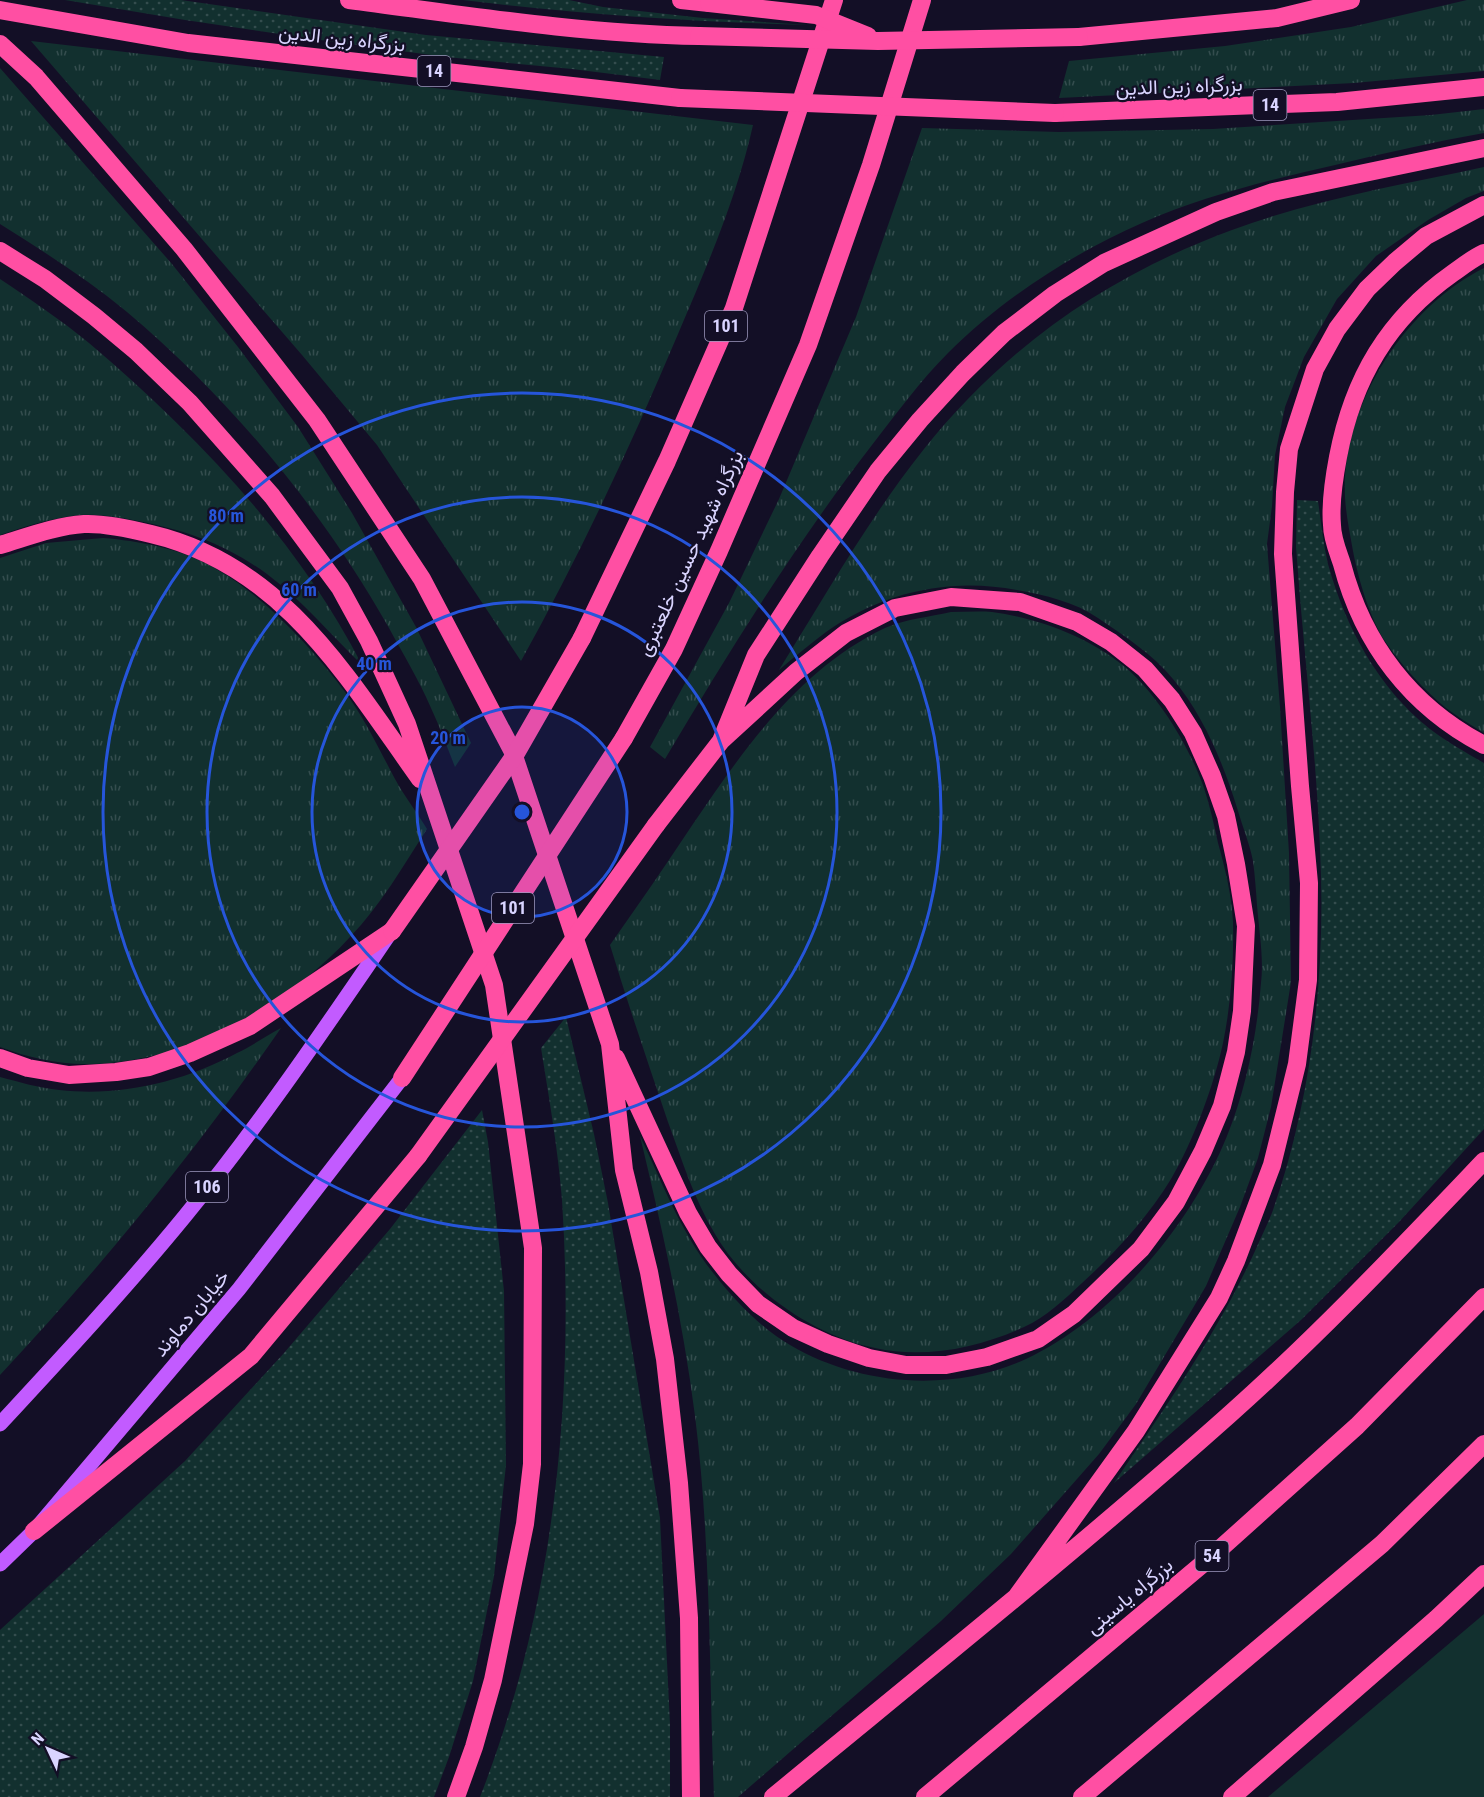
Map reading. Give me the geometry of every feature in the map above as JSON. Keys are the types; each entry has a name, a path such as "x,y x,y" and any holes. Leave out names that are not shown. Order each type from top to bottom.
{"highway":[{"name":"بزرگراه زین الدین","path":"349,0 520,22 657,36 878,40 1079,37 1277,18 1351,0"},
{"path":"681,0 816,15 878,40"},
{"name":"101","path":"392,931 515,755 582,638 667,461 734,308 834,0"},
{"name":"بزرگراه شهید حسین خلعتبری","path":"402,1078 624,738 679,638 808,345 871,165 922,0"},
{"name":"بزرگراه زین الدین","path":"0,10 188,43 680,98 1055,113 1337,102 1484,87"},
{"path":"0,44 36,77 184,249 317,420 422,579 512,750 610,1044 688,1213 708,1247 729,1274 758,1304 793,1328 828,1344 869,1358 906,1365 946,1365 987,1357 1038,1339 1074,1314 1141,1249 1176,1202 1203,1151 1222,1106 1236,1052 1242,1011 1246,926 1226,816 1212,776 1193,734 1172,700 1145,669 1111,642 1077,622 1020,602 951,597 895,609 846,633 796,672 721,741 656,825 418,1156 251,1356 34,1531"},
{"path":"721,741 756,655 878,471 934,404 1004,333 1055,294 1104,263 1216,212 1273,192 1484,148"},
{"path":"1017,1596 1136,1431 1219,1298 1236,1261 1272,1165 1297,1064 1308,980 1309,883 1283,554 1289,449 1315,369 1336,329 1367,289 1388,268 1426,236 1484,205"},
{"path":"0,251 45,279 136,351 190,403 272,496 340,588 369,641 407,723 494,985 532,1248 532,1464 525,1524 493,1680 474,1747 456,1797"},
{"path":"1484,253 1434,286 1394,326 1366,367 1344,423 1335,477 1332,526 1345,577 1362,623 1388,666 1420,699 1461,733 1484,745"},
{"path":"0,545 54,529 85,524 166,537 198,549 237,569 286,606 335,659 432,795"},
{"path":"0,1058 28,1068 69,1075 116,1072 159,1064 250,1026 392,931"},
{"path":"610,1044 624,1170 649,1272 666,1359 680,1483 689,1618 691,1797"},
{"path":"773,1797 1017,1596 1246,1398 1349,1302 1484,1161"},
{"name":"بزرگراه یاسینی","path":"925,1797 1229,1541 1357,1426 1484,1297"},
{"path":"1082,1797 1382,1544 1484,1444"},
{"path":"1232,1797 1436,1619 1484,1574"}],"main road":[{"name":"106","path":"0,1424 67,1351 184,1216 282,1090 392,931"},
{"name":"خیابان دماوند","path":"0,1564 34,1531 239,1289 402,1078"}],"green space":[{"path":"65,0 181,0 426,35 664,57 660,80 446,57 334,42"},
{"path":"463,0 569,0 603,7 703,18 808,25 635,17"},
{"path":"1467,0 1484,0 1484,71 1354,83 1059,98 1069,61 1225,46 1351,27"},
{"path":"31,41 753,125 739,178 720,231 660,376 584,540 521,661 377,445"},
{"path":"0,68 172,264 298,427 352,513 416,627 471,743 455,767 416,677 363,584 304,499 272,458 203,382 127,312 81,277 0,224"},
{"path":"1484,109 1484,133 1390,152 1286,177 1165,213 1116,235 1064,263 1015,296 948,353 908,398 872,445 816,521 764,599 665,759 650,747 729,603 779,499 856,317 922,128 1059,132 1213,129 1431,115"},
{"path":"1484,167 1484,191 1466,198 1428,220 1376,256 1337,299 1304,357 1285,407 1275,455 1267,544 1289,853 1291,982 1271,1107 1258,1158 1206,1286 1136,1404 1099,1454 1011,1554 941,1621 738,1797 714,1797 707,1559 695,1416 671,1275 640,1136 673,1207 702,1258 740,1304 779,1338 817,1359 876,1376 906,1380 937,1380 968,1377 998,1370 1026,1359 1058,1341 1089,1319 1146,1266 1193,1203 1212,1169 1240,1100 1253,1042 1262,974 1253,861 1232,794 1212,742 1184,693 1165,670 1138,646 1089,612 1049,597 992,586 967,585 917,591 870,607 848,618 826,632 779,670 866,530 924,449 955,412 989,378 1062,318 1143,269 1232,230 1325,202"},
{"path":"1484,268 1484,733 1429,693 1413,677 1385,641 1365,598 1358,573 1345,497 1347,463 1354,429 1366,396 1383,364 1404,334 1428,308 1455,286"},
{"path":"0,279 89,343 168,414 205,452 241,491 307,574 362,665 280,584 237,555 206,540 156,525 108,516 86,515 49,520 0,535"},
{"path":"1297,500 1318,501 1326,556 1335,587 1354,633 1379,675 1411,713 1430,729 1484,763 1484,1129 1399,1222 1301,1320 1114,1483 1207,1341 1255,1251 1273,1210 1287,1166 1307,1077 1318,986 1321,895 1316,773 1296,547"},
{"path":"103,538 158,546 197,559 228,576 265,604 300,638 345,692 427,829 382,899 361,925 324,963 295,987 230,1027 194,1043 121,1062 74,1064 42,1059 0,1047 0,558 46,543"},
{"path":"951,612 987,612 1009,615 1062,630 1111,656 1150,692 1172,723 1190,755 1210,809 1231,902 1233,937 1231,983 1226,1028 1219,1059 1195,1131 1162,1193 1119,1247 1062,1301 1024,1327 988,1341 951,1350 894,1351 852,1342 805,1321 763,1291 728,1254 708,1221 689,1179 653,1078 610,945 733,767 776,713 800,688 854,645 885,628 909,620"},
{"path":"566,1017 608,1203 660,1518 670,1724 670,1797 480,1797 505,1725 526,1652 542,1578 554,1503 565,1352 565,1276 560,1181 541,1048"},
{"path":"281,1028 216,1119 147,1207 0,1375 0,1077 37,1086 82,1092 151,1085 216,1063"},
{"path":"482,1110 488,1142 504,1291 506,1465 494,1576 473,1681 434,1797 0,1797 0,1630 185,1461 284,1353 390,1229"},
{"path":"1484,1614 1484,1797 1268,1797"}]}
